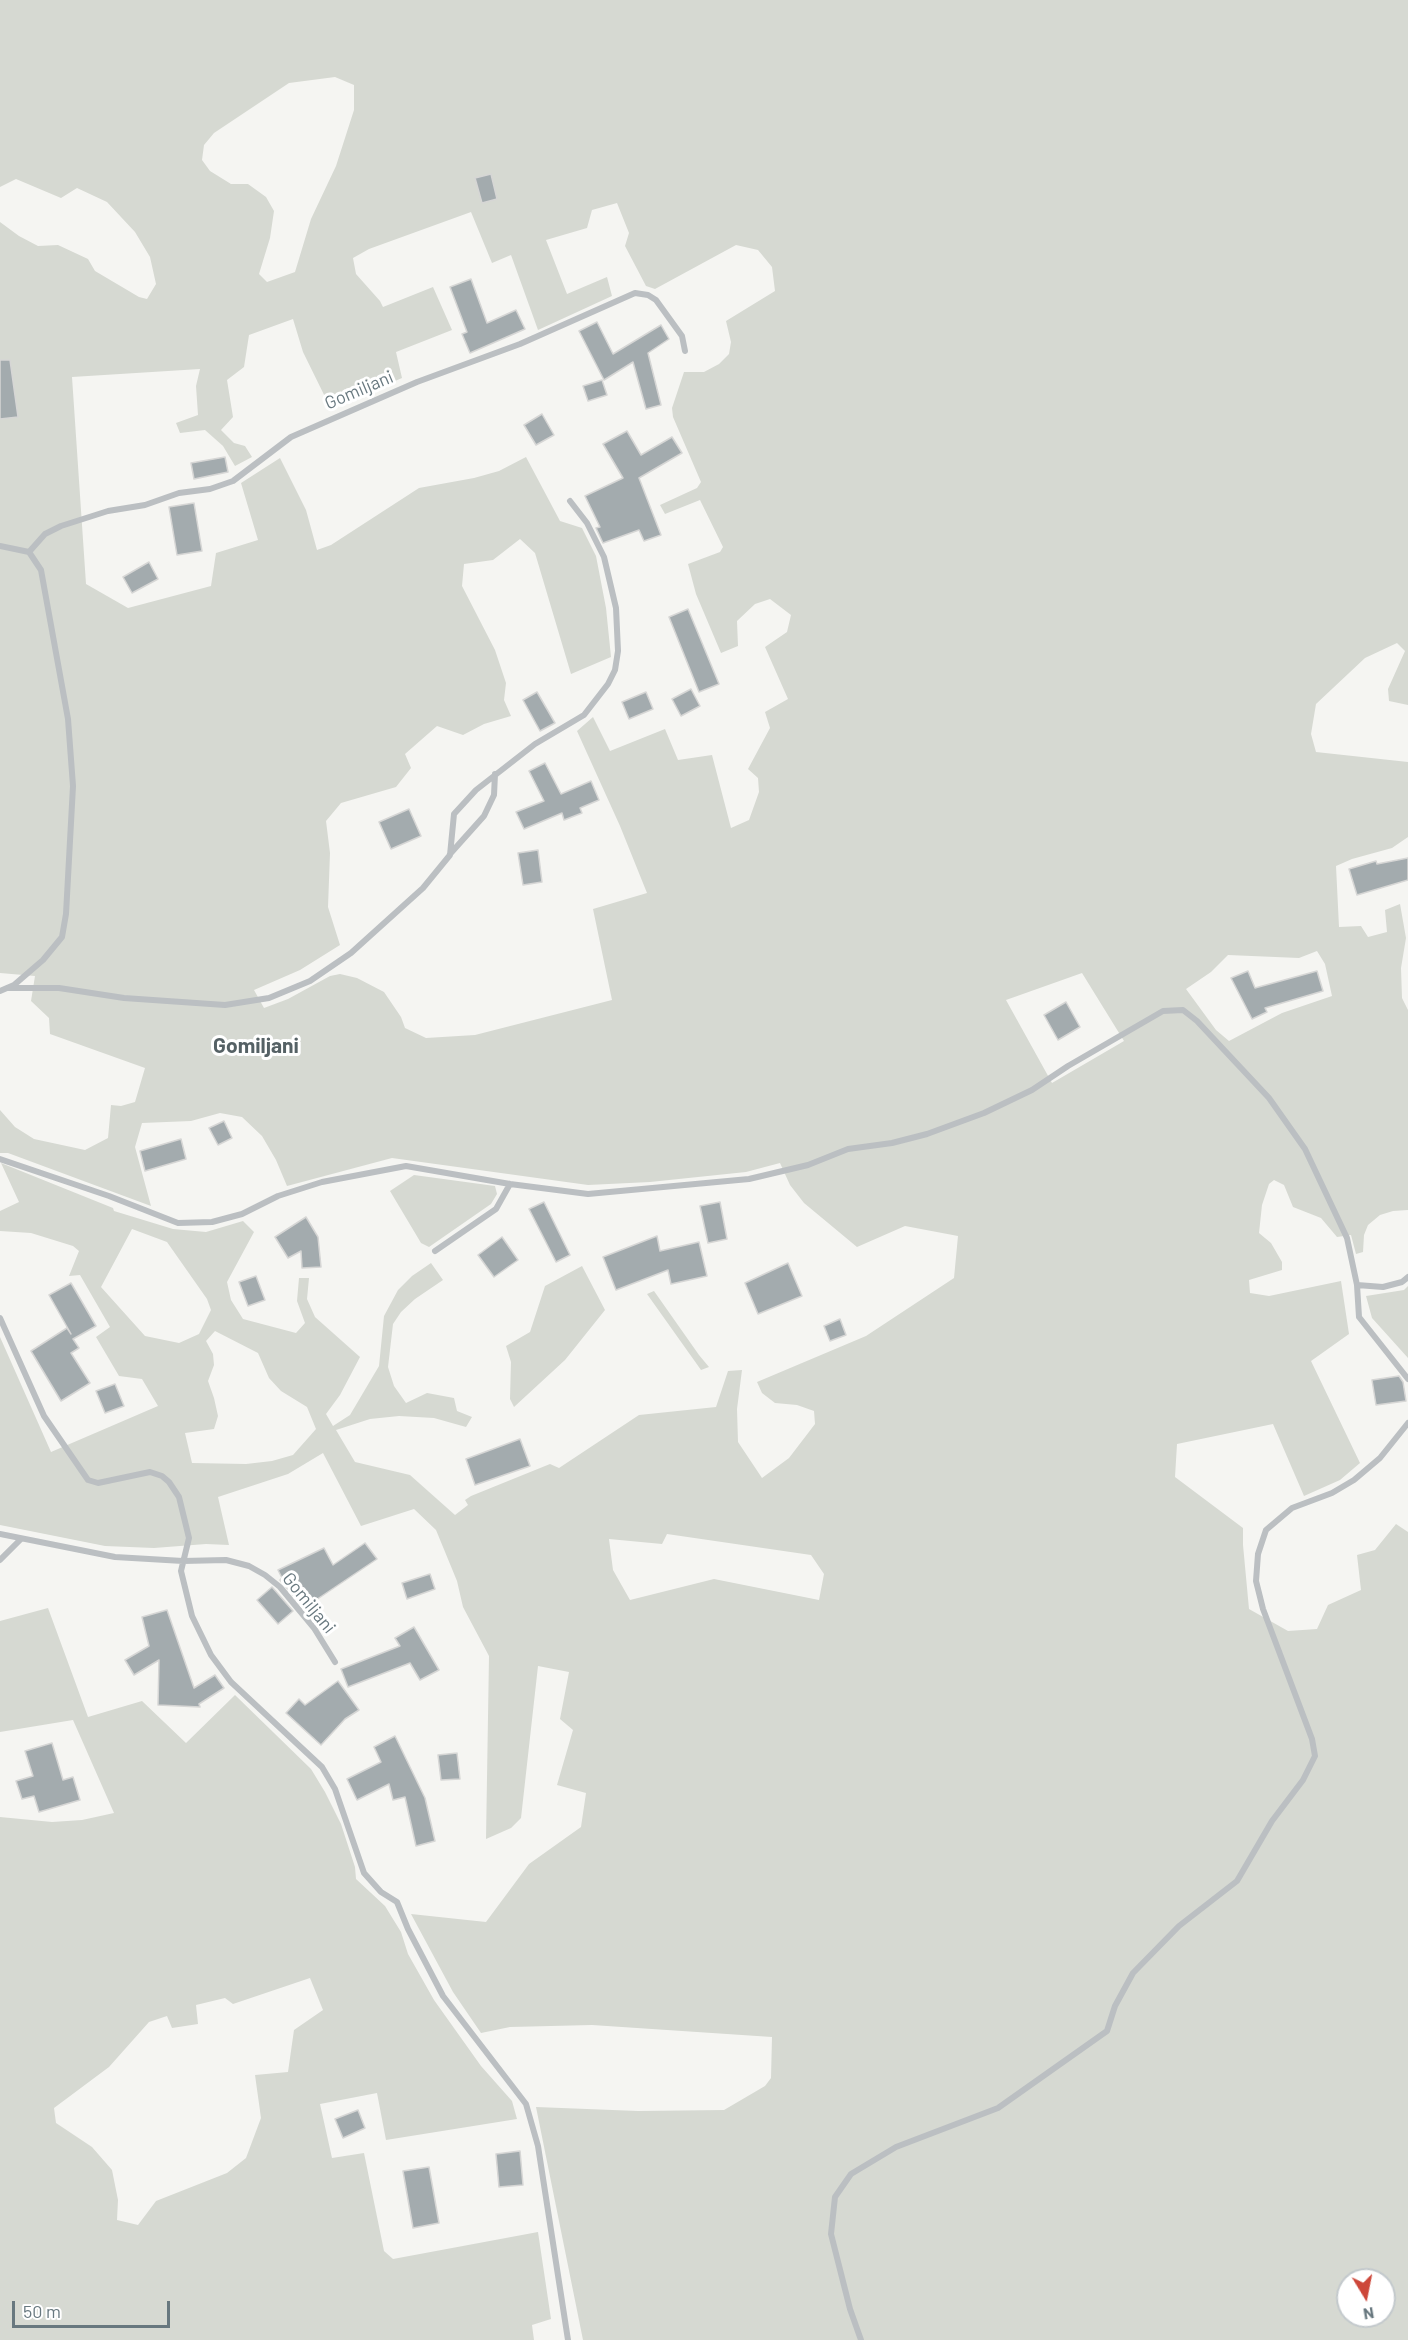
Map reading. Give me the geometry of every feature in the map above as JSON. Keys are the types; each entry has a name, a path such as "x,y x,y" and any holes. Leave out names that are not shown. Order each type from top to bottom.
{"street":[{"name":"Gomiljani","path":"29,552 45,534 61,526 108,511 210,489 233,481 291,436 417,382 520,344 635,293 648,295 656,300 682,336 685,351"},
{"path":"450,855 454,814 476,790 495,774 535,744 584,715 608,684 615,670 618,651 616,608 604,557 587,523 570,501"},
{"path":"0,546 29,552 41,570 68,719 73,786 66,914 62,937 43,960 8,988 0,991"},
{"path":"8,988 59,988 124,998 225,1005 269,998 310,981 351,953 423,888 484,816 494,795 495,774"},
{"path":"0,1159 109,1196 178,1223 212,1222 242,1214 278,1196 322,1182 406,1166 429,1172 588,1194 749,1179 808,1165 848,1149 892,1143 918,1136 984,1113 1032,1090 1068,1066 1163,1011 1183,1010 1197,1021 1269,1098 1305,1149 1347,1238 1357,1285 1359,1317 1408,1379"},
{"path":"435,1251 496,1209 510,1184"},
{"path":"1357,1285 1383,1287 1402,1282 1408,1277"},
{"path":"0,1318 44,1416 88,1480 98,1483 150,1472 162,1476 169,1482 179,1497 189,1538 181,1571 192,1616 211,1655 231,1683 322,1767 335,1789 364,1873 381,1892 397,1902 408,1929 443,1996 526,2103 538,2146 568,2340"},
{"path":"861,2340 850,2309 831,2234 835,2197 851,2174 896,2147 998,2108 1107,2031 1115,2006 1133,1973 1179,1926 1238,1881 1272,1821 1303,1780 1315,1755 1312,1739 1263,1610 1256,1581 1258,1554 1266,1530 1293,1508 1332,1493 1353,1480 1380,1458 1408,1423"},
{"name":"Gomiljani","path":"0,1534 20,1540 115,1557 183,1561 226,1560 249,1566 280,1587 314,1628 335,1662"},
{"path":"0,1560 20,1540"}],"shaded area":[{"path":"0,0 1408,0 1408,705 1389,701 1388,689 1405,651 1397,643 1365,658 1316,704 1311,734 1316,752 1408,762 1408,837 1392,848 1336,866 1339,927 1361,926 1368,937 1387,932 1385,910 1400,904 1406,938 1401,968 1402,998 1408,1010 1408,1210 1380,1215 1368,1225 1364,1235 1363,1252 1356,1254 1351,1235 1337,1237 1321,1218 1293,1207 1284,1185 1274,1180 1269,1184 1262,1205 1259,1233 1271,1243 1282,1262 1282,1270 1249,1280 1250,1293 1269,1296 1341,1281 1349,1334 1311,1361 1360,1463 1340,1480 1304,1496 1273,1424 1177,1444 1175,1477 1243,1528 1249,1609 1288,1631 1317,1629 1328,1605 1361,1590 1357,1555 1375,1550 1396,1524 1408,1532 1408,2340 583,2340 536,2107 638,2111 724,2110 765,2086 771,2078 772,2037 592,2025 510,2027 481,2033 453,1992 411,1914 486,1922 529,1864 581,1827 586,1793 557,1785 573,1730 560,1719 569,1672 538,1666 521,1818 511,1828 486,1839 489,1656 463,1607 457,1581 436,1530 414,1509 361,1526 323,1453 288,1474 218,1497 229,1545 206,1544 154,1548 105,1546 0,1525 0,1337 51,1452 158,1406 142,1379 119,1376 96,1337 110,1327 80,1275 69,1276 79,1251 73,1246 31,1233 0,1231 0,1211 19,1202 1,1163 113,1208 114,1211 173,1229 206,1232 243,1221 254,1232 227,1282 231,1300 243,1319 296,1333 305,1323 297,1301 299,1278 309,1278 307,1299 315,1317 360,1357 340,1395 326,1414 333,1426 350,1415 379,1366 384,1316 398,1290 412,1276 431,1263 443,1280 415,1299 401,1312 393,1324 388,1367 394,1386 406,1403 427,1393 454,1398 457,1411 472,1417 466,1427 434,1418 399,1416 370,1419 336,1430 355,1462 410,1475 455,1515 468,1505 465,1500 471,1496 550,1464 559,1468 639,1415 716,1407 728,1371 742,1370 737,1409 738,1442 762,1478 789,1458 815,1424 814,1411 797,1405 775,1403 762,1393 757,1382 866,1336 954,1278 958,1236 905,1226 857,1247 804,1203 790,1185 780,1163 746,1172 650,1182 588,1185 392,1158 287,1186 262,1136 242,1117 220,1113 191,1121 142,1123 135,1147 151,1206 8,1153 0,1153 0,1110 15,1127 34,1139 85,1150 108,1138 111,1105 121,1106 135,1102 145,1068 50,1034 49,1018 31,1001 35,976 0,973 0,222 38,246 58,245 88,259 95,271 139,297 147,299 156,284 150,257 135,232 107,202 77,188 61,198 16,179 0,187","holes":["335,77 354,85 354,110 336,166 311,219 295,272 267,282 259,274 270,238 274,211 266,197 248,184 231,184 210,171 202,160 204,145 214,133 289,83","617,203 629,233 625,246 646,286 655,289 736,245 758,250 772,267 775,291 726,321 731,342 729,354 719,364 704,372 684,372 672,408 673,417 701,482 697,488 660,505 665,514 700,500 723,547 720,552 688,564 696,594 721,653 738,646 737,621 755,604 770,599 791,615 787,632 765,647 788,699 765,712 770,728 748,769 758,778 759,792 749,820 731,828 712,755 678,760 665,729 610,751 593,717 577,731 647,893 593,909 612,1000 475,1035 426,1038 405,1028 401,1017 384,992 357,978 340,974 330,976 288,999 264,1008 254,990 300,970 340,945 328,907 330,853 326,821 341,803 396,787 411,768 405,754 437,726 463,735 484,724 511,716 504,700 506,683 495,650 462,586 464,564 493,560 520,539 535,553 571,674 611,657 606,608 596,556 582,528 560,521 526,457 499,471 419,488 331,545 317,550 306,510 280,458 241,483 258,540 216,553 211,586 128,608 86,584 72,377 200,369 196,386 198,415 176,423 180,433 205,430 223,446 235,466 252,457 245,446 234,443 221,430 233,417 227,380 244,367 249,335 293,319 303,352 331,409 402,378 396,352 452,330 433,287 383,307 356,274 353,258 369,249 471,212 492,263 511,255 538,330 612,296 607,277 567,294 546,240 587,228 592,210","1317,951 1325,964 1332,996 1282,1013 1229,1041 1216,1030 1186,989 1211,972 1228,955 1299,958","1082,973 1124,1041 1052,1083 1006,1000","132,1229 167,1242 207,1299 211,1310 199,1334 179,1343 145,1336 101,1287","215,1331 258,1353 269,1378 281,1391 307,1407 316,1429 293,1455 272,1461 246,1464 192,1463 185,1433 214,1429 218,1416 208,1381 214,1365 213,1354 206,1341","667,1534 811,1555 824,1574 819,1600 714,1579 630,1600 613,1570 609,1539 662,1544"]},
{"path":"414,1175 495,1186 497,1194 491,1204 429,1247 421,1243 390,1191"},
{"path":"582,1266 605,1310 565,1360 514,1407 510,1399 511,1362 506,1346 530,1332 545,1286"},
{"path":"1408,1286 1408,1358 1372,1318 1366,1296 1404,1290"},
{"path":"654,1291 709,1367 701,1370 647,1294"},
{"path":"48,1608 88,1717 142,1701 186,1743 235,1695 311,1769 341,1824 355,1867 356,1879 385,1906 401,1932 408,1954 434,2000 481,2066 512,2101 517,2119 386,2140 377,2093 320,2104 332,2158 364,2153 384,2251 393,2259 538,2232 551,2319 532,2325 534,2340 0,2340 0,1817 52,1822 82,1820 114,1813 73,1720 0,1732 0,1621","holes":["310,1978 323,2010 294,2030 288,2072 255,2075 261,2118 246,2158 227,2173 156,2201 138,2225 117,2220 118,2200 112,2170 92,2147 56,2123 54,2108 109,2067 149,2022 167,2016 172,2028 198,2024 196,2005 225,1998 233,2004"]}],"building":[{"path":"491,174 497,199 482,203 475,178"},
{"path":"471,279 487,323 516,310 525,329 470,353 462,334 467,332 450,287"},
{"path":"597,322 613,354 661,325 669,339 648,353 661,405 646,409 633,362 604,380 579,331"},
{"path":"0,360 10,360 18,417 0,419"},
{"path":"602,380 607,395 588,401 583,386"},
{"path":"542,414 554,435 536,445 524,425"},
{"path":"627,431 641,455 672,437 682,453 639,478 661,535 644,541 639,530 603,543 596,528 600,527 585,496 623,478 603,444"},
{"path":"225,457 228,472 194,479 191,463"},
{"path":"194,503 202,551 177,555 169,507"},
{"path":"149,562 158,579 132,593 123,577"},
{"path":"688,609 719,684 699,692 669,617"},
{"path":"691,689 700,706 681,716 672,699"},
{"path":"537,692 555,723 540,731 523,700"},
{"path":"646,692 653,709 629,719 622,702"},
{"path":"545,763 561,794 591,781 599,800 580,808 582,813 564,820 562,813 524,829 516,812 544,801 529,771"},
{"path":"409,809 421,836 391,849 379,822"},
{"path":"538,850 542,882 523,885 518,853"},
{"path":"1408,858 1408,880 1357,895 1349,869 1376,861 1377,864"},
{"path":"1248,971 1255,988 1317,971 1323,991 1265,1008 1267,1012 1252,1019 1231,978"},
{"path":"1066,1002 1080,1027 1058,1040 1044,1015"},
{"path":"224,1121 232,1138 218,1145 209,1128"},
{"path":"181,1139 186,1159 145,1171 140,1151"},
{"path":"544,1202 570,1255 556,1262 529,1209"},
{"path":"720,1202 727,1239 708,1243 700,1206"},
{"path":"306,1217 318,1237 321,1267 302,1268 301,1251 288,1258 275,1237"},
{"path":"657,1236 660,1251 699,1242 707,1276 671,1284 668,1270 616,1290 603,1257"},
{"path":"502,1237 518,1260 494,1277 478,1255"},
{"path":"788,1263 802,1296 758,1314 745,1283"},
{"path":"256,1276 265,1300 248,1306 239,1282"},
{"path":"71,1283 96,1326 73,1339 79,1348 71,1353 90,1383 61,1401 31,1351 67,1328 71,1334 49,1295"},
{"path":"840,1319 846,1335 830,1341 824,1326"},
{"path":"1399,1376 1403,1382 1406,1401 1376,1405 1372,1380"},
{"path":"115,1384 124,1406 105,1413 96,1391"},
{"path":"520,1439 530,1466 475,1485 466,1459"},
{"path":"365,1543 377,1559 304,1608 280,1580 282,1578 278,1570 324,1548 333,1565"},
{"path":"430,1574 435,1589 407,1599 402,1583"},
{"path":"272,1587 293,1611 278,1624 257,1600"},
{"path":"167,1610 194,1688 215,1675 224,1688 199,1704 200,1707 158,1705 159,1660 134,1675 125,1660 149,1646 142,1617"},
{"path":"414,1627 439,1670 420,1680 410,1663 348,1687 341,1669 400,1646 395,1638"},
{"path":"338,1681 359,1710 345,1719 321,1745 286,1713 299,1699 305,1705"},
{"path":"395,1736 425,1798 435,1841 416,1846 405,1797 393,1800 389,1784 357,1800 347,1779 381,1762 374,1747"},
{"path":"52,1743 63,1780 73,1777 80,1800 39,1812 34,1796 22,1799 16,1781 33,1776 25,1751"},
{"path":"457,1753 460,1779 441,1780 438,1755"},
{"path":"358,2110 365,2128 343,2138 335,2119"},
{"path":"520,2151 523,2185 499,2187 496,2154"},
{"path":"429,2167 439,2223 413,2228 403,2171"}],"district":[{"name":"Gomiljani","path":"256,1046"}]}
